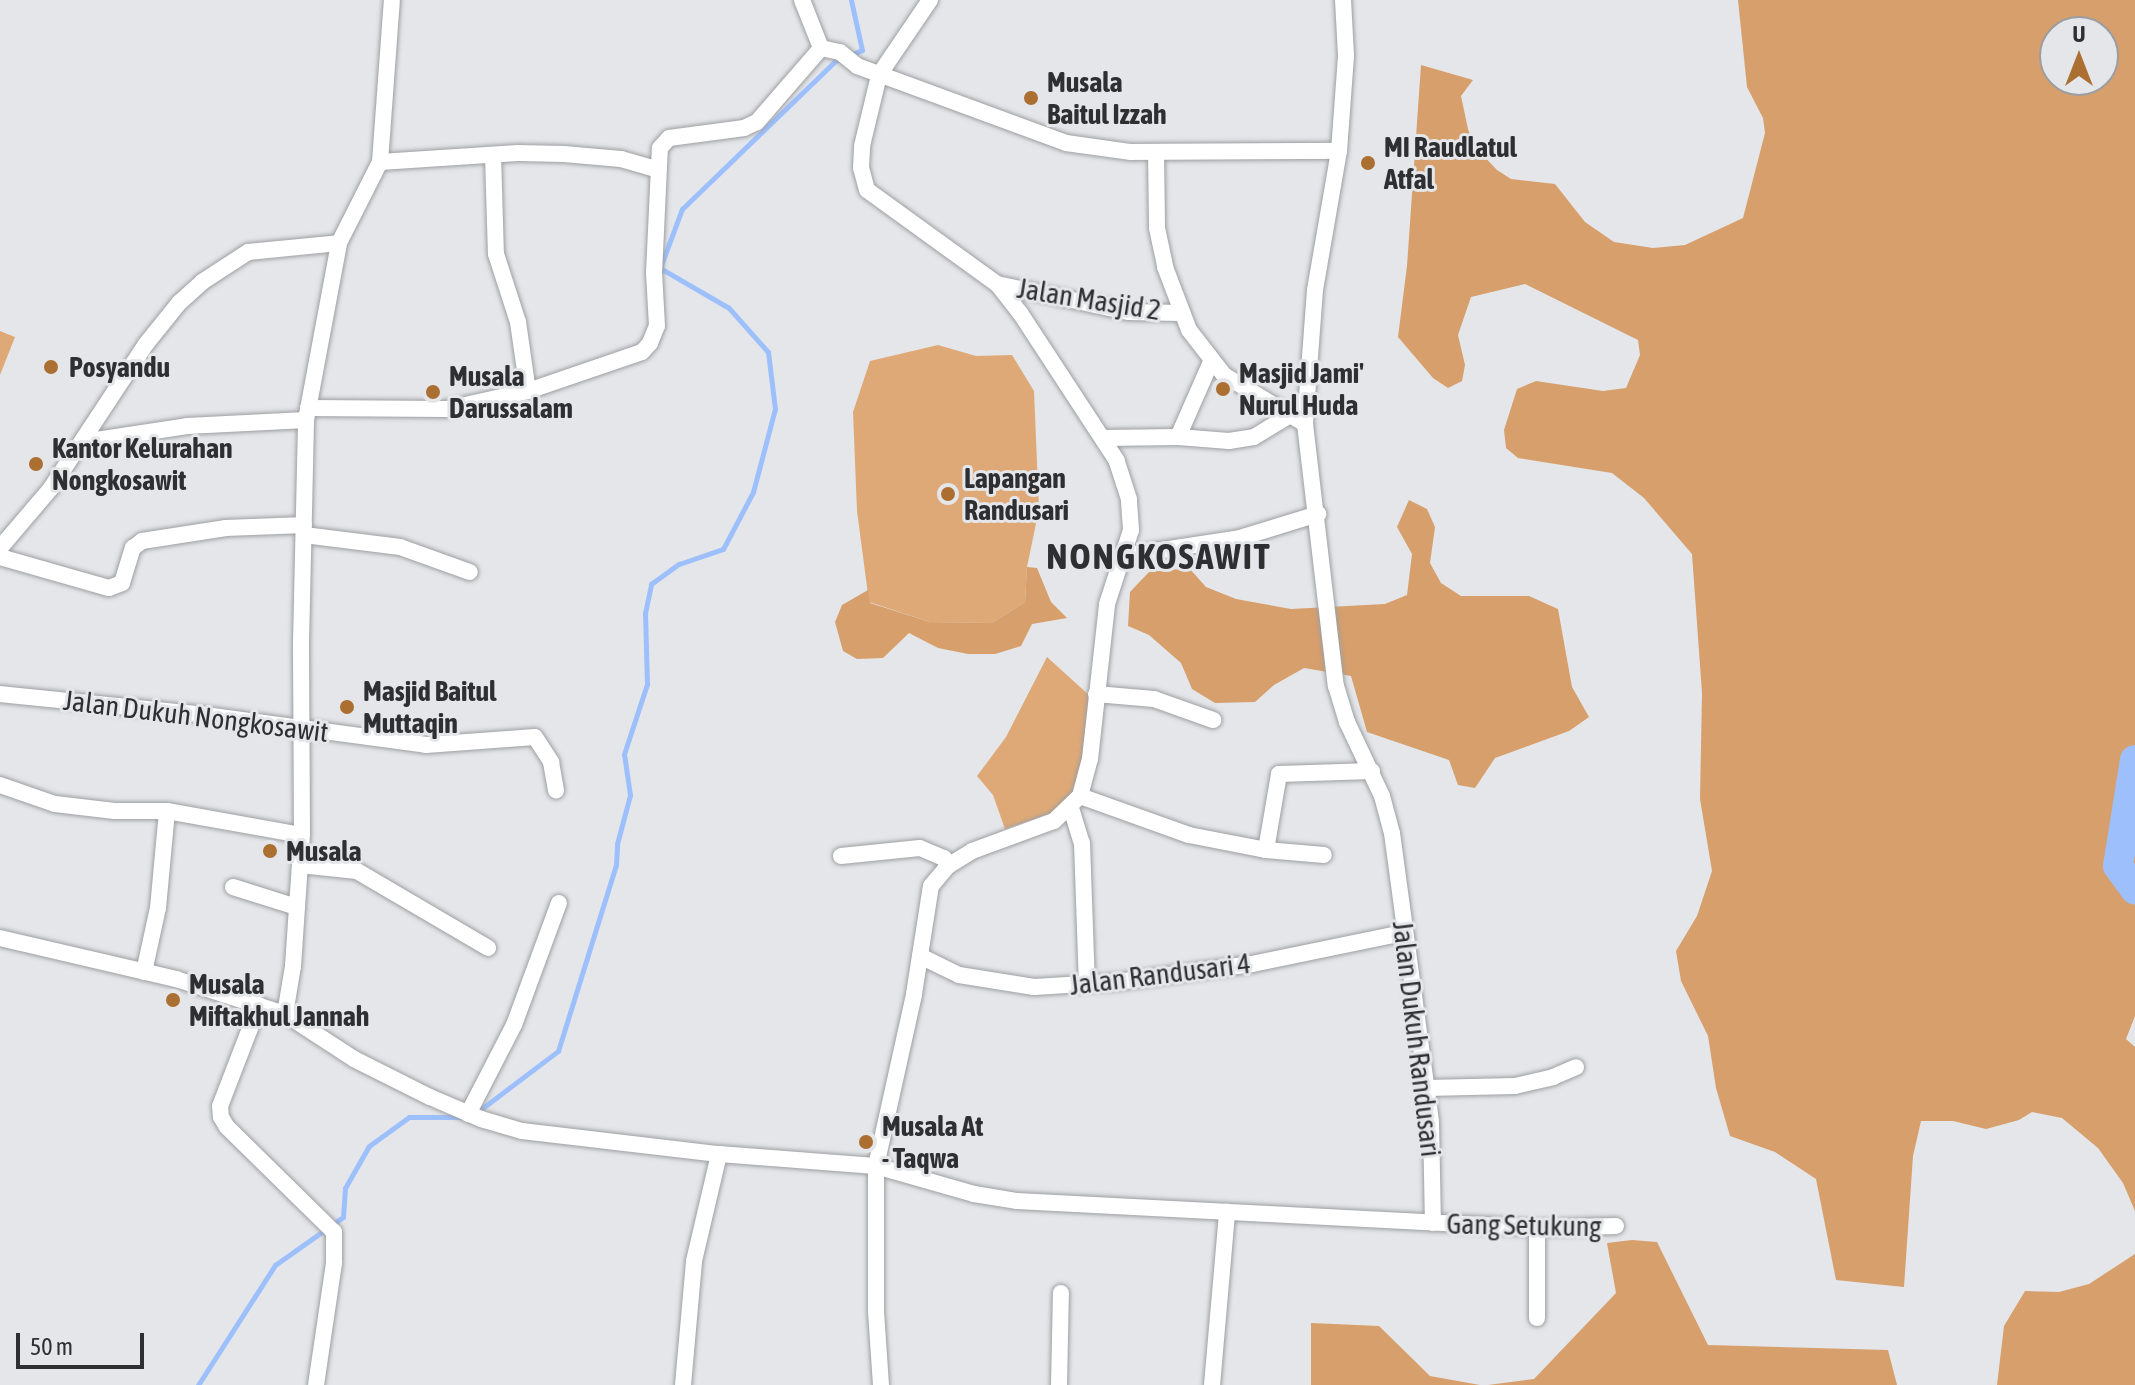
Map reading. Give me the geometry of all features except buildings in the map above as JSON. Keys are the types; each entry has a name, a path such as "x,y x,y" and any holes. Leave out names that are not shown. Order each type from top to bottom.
{"street":[{"path":"285,1014 302,835 307,414 339,243 380,162 392,0"},
{"path":"802,0 821,48 879,75 1066,143 1156,153 1339,151"},
{"path":"881,1385 876,1312 876,1166 898,1074 931,886 948,866 972,851 1054,821 1075,802 1090,759 1107,604 1131,530 1129,499 1117,461 997,284 867,190 861,168 862,146 879,75 930,0"},
{"name":"Jalan Dukuh Randusari","path":"1343,0 1346,56 1339,151 1315,290 1298,419 1318,514 1328,645 1336,686 1347,722 1372,771 1392,833 1434,1157 1433,1223"},
{"path":"83,442 187,426 307,414 447,409 528,391 642,352 650,343 657,326 657,169 660,148 669,138 744,128 757,122 821,48"},
{"path":"1156,153 1157,228 1165,267 1181,313 1211,362 1224,375 1298,419"},
{"path":"380,162 564,154 621,159 657,169"},
{"path":"493,155 496,254 518,322 528,391"},
{"path":"0,548 51,488 146,344 179,303 202,282 248,252 339,243"},
{"name":"Jalan Masjid 2","path":"997,284 1129,312 1181,313"},
{"path":"1178,437 1211,362"},
{"path":"1104,438 1178,437 1211,442 1254,437 1298,419"},
{"path":"1123,556 1240,538 1318,514"},
{"path":"0,557 109,588 122,583 133,548 142,541 226,528 304,530 400,547 470,572"},
{"name":"Jalan Dukuh Nongkosawit","path":"0,694 426,745 535,737 551,762 556,791"},
{"path":"1096,694 1154,699 1213,720"},
{"path":"1266,850 1279,774 1372,771"},
{"path":"0,785 55,804 115,811 167,811 302,835"},
{"path":"1075,802 1189,835 1266,850 1324,855"},
{"path":"1075,802 1082,843 1087,984"},
{"path":"144,972 158,908 167,811"},
{"path":"841,856 920,848 944,858 948,866"},
{"path":"300,865 357,871 488,948"},
{"path":"233,887 297,907"},
{"path":"471,1115 514,1025 559,903"},
{"name":"Jalan Randusari 4","path":"920,956 959,975 1034,987 1087,984 1252,964 1403,933"},
{"path":"0,938 144,972 285,1014 354,1059 471,1115 522,1131 719,1154 876,1166 1001,1199 1433,1223"},
{"path":"259,1005 220,1106 221,1117 227,1127 330,1226 318,1379"},
{"path":"1426,1088 1515,1086 1553,1077 1576,1067"},
{"path":"683,1385 694,1261 719,1154"},
{"path":"1212,1385 1227,1212"},
{"name":"Gang Setukung","path":"1433,1223 1537,1228 1616,1226"},
{"path":"1537,1228 1537,1318"},
{"path":"1059,1385 1061,1293"}],"shaded area":[{"path":"1738,0 2135,0 2135,1016 2126,1039 2135,1047 2135,1211 2123,1183 2098,1148 2062,1118 2032,1112 2019,1120 1986,1129 1953,1121 1921,1121 1913,1156 1904,1287 1836,1280 1816,1179 1775,1152 1730,1136 1716,1088 1708,1036 1681,981 1676,951 1697,916 1712,871 1700,799 1702,693 1692,554 1644,498 1612,473 1518,458 1506,448 1504,430 1517,389 1536,381 1603,391 1626,388 1640,355 1638,340 1525,284 1471,297 1458,335 1465,365 1462,381 1448,388 1433,378 1398,337 1407,266 1421,65 1473,80 1461,96 1468,129 1474,146 1497,170 1511,179 1555,184 1585,222 1614,242 1653,248 1685,245 1743,218 1765,133 1763,118 1747,87"},
{"path":"0,331 15,337 0,375"},
{"name":"Lapangan Randusari","path":"938,345 976,356 1012,355 1034,391 1039,509 1027,567 1025,602 992,623 930,622 869,602 857,511 853,412 870,361"},
{"path":"1409,500 1427,509 1435,527 1430,563 1441,583 1461,596 1529,596 1558,609 1572,687 1589,717 1569,731 1495,758 1475,788 1458,785 1449,760 1367,732 1351,676 1304,668 1274,685 1255,702 1215,703 1192,689 1181,663 1149,635 1128,626 1130,592 1149,572 1189,568 1206,587 1236,599 1291,609 1385,604 1407,595 1412,554 1397,527"},
{"path":"1027,567 1037,568 1051,602 1067,618 1032,624 1021,646 995,654 968,654 938,648 909,633 883,658 857,659 843,651 835,622 842,605 868,590 870,603 930,622 992,623 1025,602"},
{"path":"1047,657 1090,696 1085,745 1075,791 1063,809 1005,829 993,795 977,776 1006,737"},
{"path":"1632,1240 1657,1242 1708,1345 1888,1350 1897,1385 1488,1385 1534,1379 1616,1293 1607,1243"},
{"path":"2135,1254 2135,1385 1997,1385 2004,1326 2025,1291 2059,1292 2089,1284"},
{"path":"1311,1323 1379,1326 1430,1376 1480,1385 1311,1385"}],"waterway":[{"path":"476,1113 558,1051 616,865 617,844 630,795 624,754 647,684 645,613 651,584 679,564 723,549 753,492 775,409 768,352 729,308 660,268 682,209 835,61 862,50 851,0"},
{"path":"2135,760 2118,866 2135,889"},
{"path":"198,1385 275,1265 343,1217 345,1188 369,1146 409,1117 463,1117"}],"place":[{"name":"Musala Baitul Izzah","path":"1031,98"},
{"name":"MI Raudlatul Atfal","path":"1368,163"},
{"name":"Posyandu","path":"51,367"},
{"name":"Masjid Jami' Nurul Huda","path":"1223,389"},
{"name":"Musala Darussalam","path":"433,392"},
{"name":"Kantor Kelurahan Nongkosawit","path":"36,464"},
{"name":"Lapangan Randusari","path":"948,494"},
{"name":"Masjid Baitul Muttaqin","path":"347,707"},
{"name":"Musala","path":"270,851"},
{"name":"Musala Miftakhul Jannah","path":"173,1000"},
{"name":"Musala At - Taqwa","path":"866,1142"}],"district":[{"name":"NONGKOSAWIT","path":"1159,557"}]}
